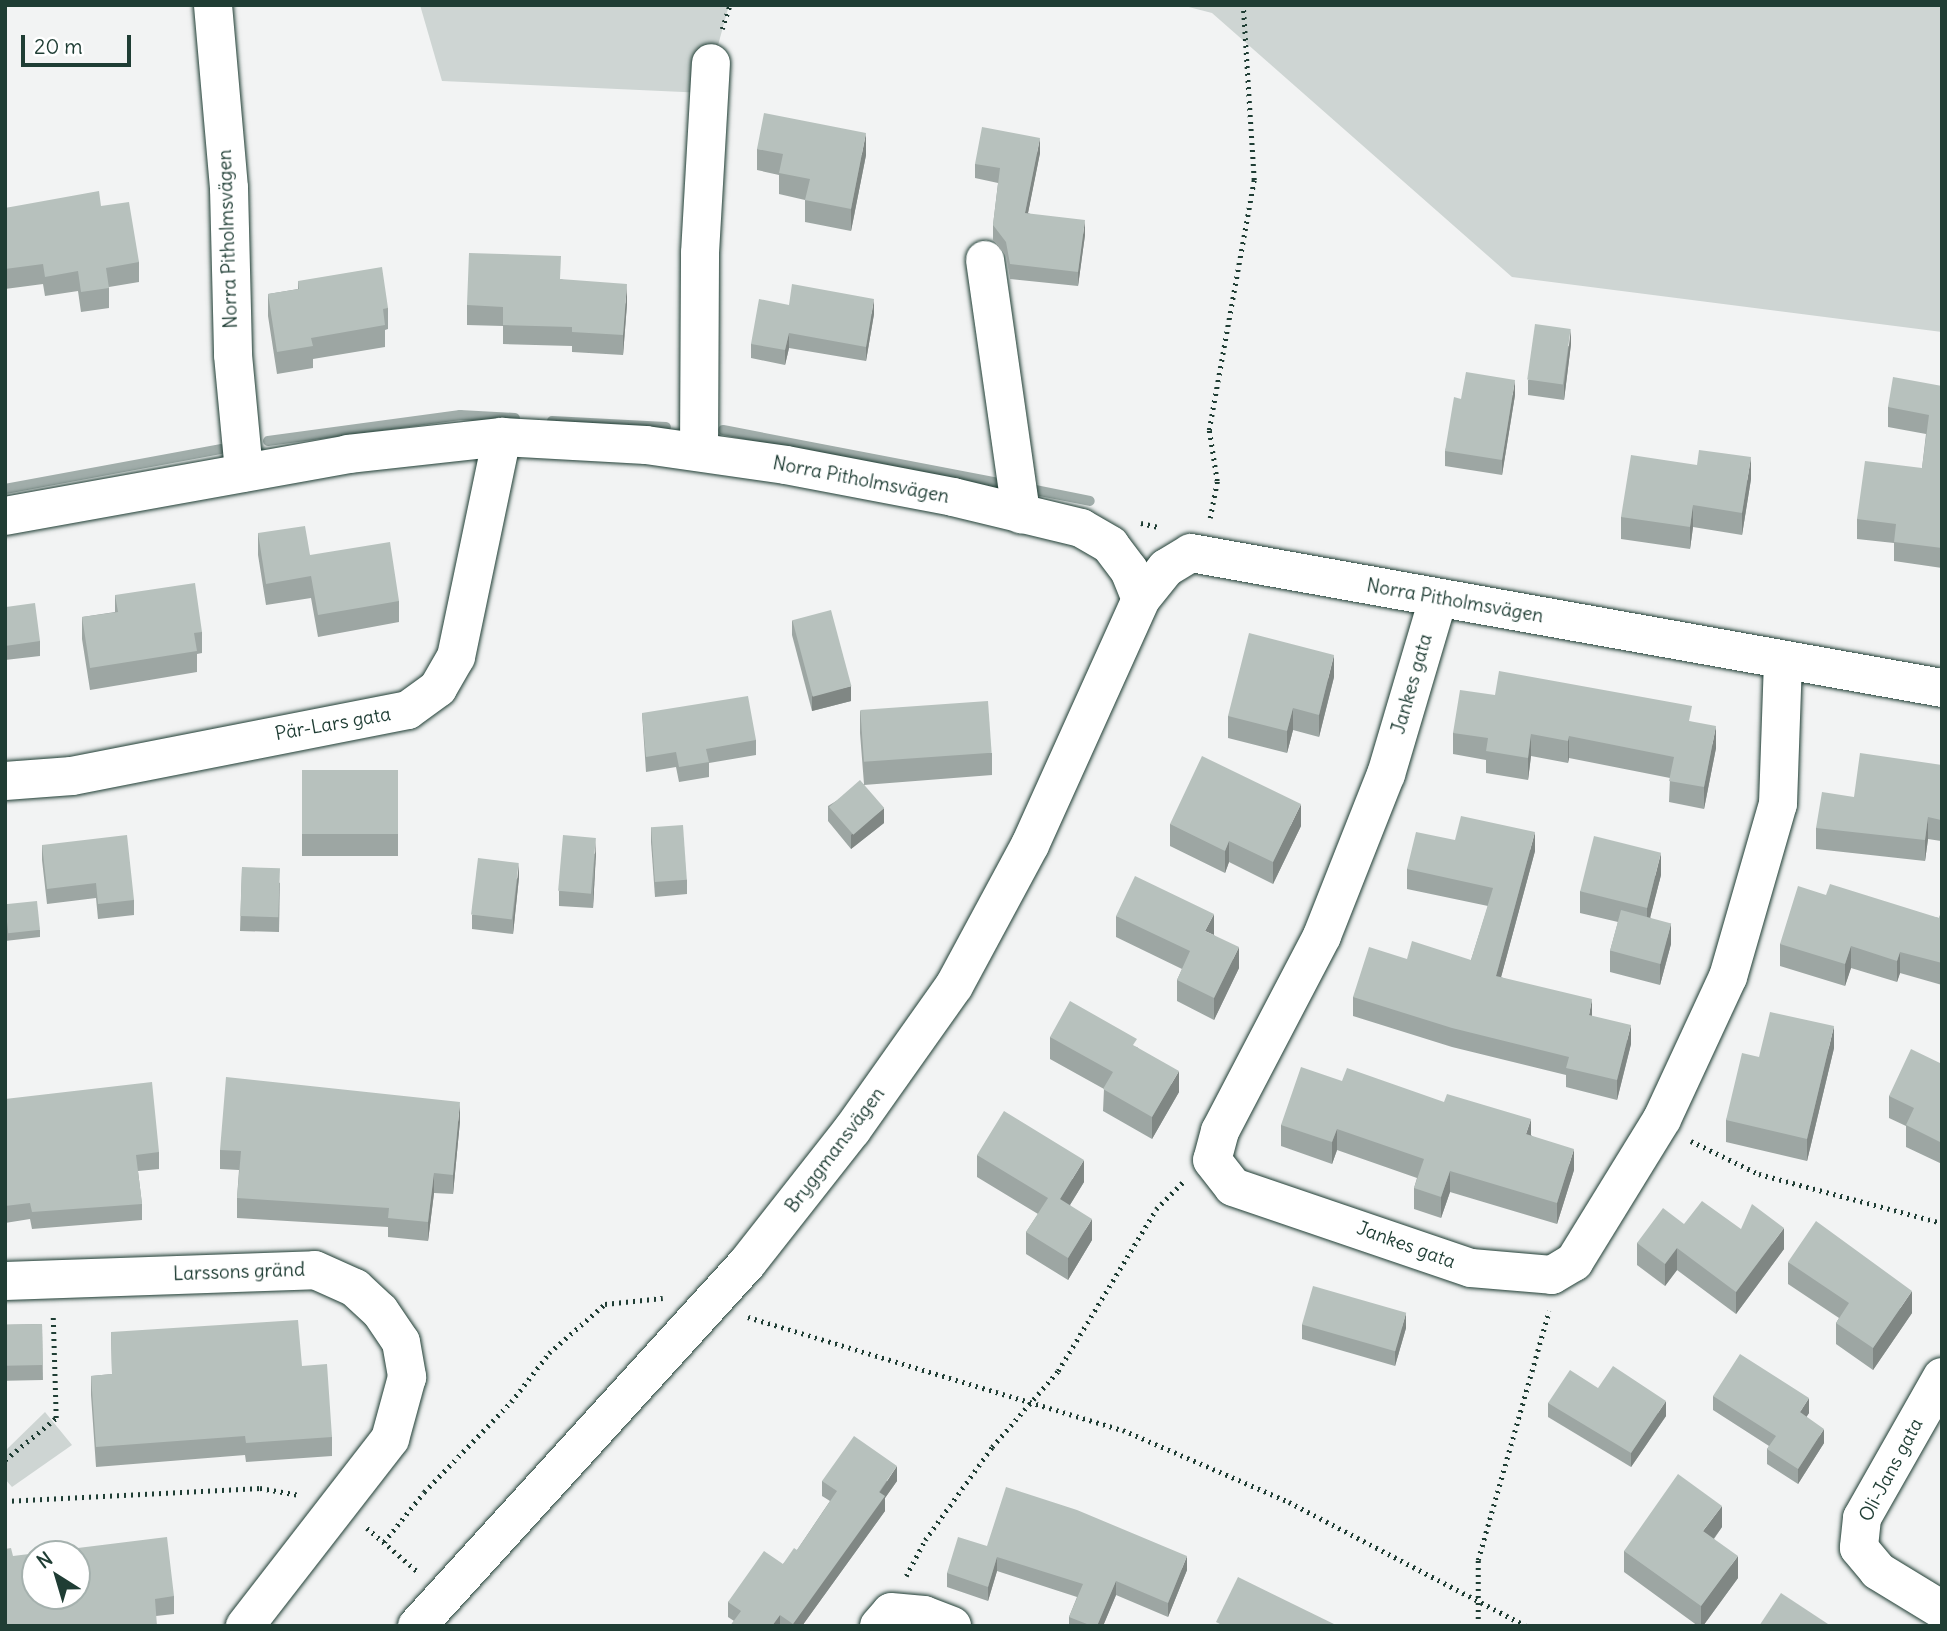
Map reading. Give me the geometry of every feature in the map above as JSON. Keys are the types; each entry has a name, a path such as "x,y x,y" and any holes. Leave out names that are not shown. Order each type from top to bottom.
{"street":[{"name":"Norra Pitholmsvägen","path":"213,5 229,188 233,355 244,472"},
{"path":"699,452 700,253 711,63"},
{"path":"985,260 1021,514"},
{"name":"Norra Pitholmsvägen","path":"5,516 348,454 502,436 699,452 799,467 1081,528 1110,545 1129,570 1141,599"},
{"name":"Pär-Lars gata","path":"5,781 72,776 408,710 438,688 456,657 502,436"},
{"name":"Norra Pitholmsvägen","path":"1191,553 1942,688"},
{"path":"1141,599 1166,568 1191,553"},
{"name":"Bryggmansvägen","path":"417,1626 722,1307 954,986 1030,845 1141,599"},
{"name":"Jankes gata","path":"1438,599 1386,774 1322,936 1220,1131 1212,1160 1233,1187 1471,1268 1546,1274"},
{"path":"1546,1274 1574,1262 1662,1119 1728,977 1778,804 1783,660"},
{"name":"Larssons gränd","path":"5,1281 315,1270 355,1288 380,1311 401,1342 407,1377 390,1439 245,1626"},
{"name":"Oli-Jans gata","path":"1942,1377 1862,1518 1859,1548 1878,1571 1942,1610"},
{"path":"885,1619 924,1615 952,1626"}],"path":[{"path":"1191,553 1211,516 1217,481 1209,429 1254,180 1243,5"},
{"path":"1662,1119 1700,1146 1759,1174 1942,1223"},
{"path":"885,1619 925,1539 992,1447 1034,1400 1084,1333 1157,1209 1212,1160"},
{"path":"1478,1626 1478,1560 1548,1316 1551,1298 1546,1274"},
{"path":"5,1460 56,1418 52,1279"},
{"path":"384,1542 424,1492 511,1402 549,1353 605,1304 655,1297 722,1307 1034,1400 1123,1430 1238,1478 1526,1626"},
{"path":"5,1502 260,1488 306,1496 336,1510 384,1542 444,1596"}],"shaded area":[{"path":"420,5 729,5 705,93 442,81"},
{"path":"1181,5 1942,5 1942,332 1512,277 1212,13"},
{"path":"45,1412 72,1445 12,1487 5,1479 5,1451"}],"building":[{"path":"764,113 866,133 851,209 805,200 810,179 779,173 783,154 757,149"},
{"path":"982,127 1040,138 1025,213 1085,220 1078,272 1010,264 1006,242 993,225 1000,168 975,164"},
{"path":"99,191 101,206 129,202 139,262 106,268 109,288 81,292 78,271 45,277 43,264 5,269 5,208"},
{"path":"469,253 561,256 560,279 627,284 623,335 572,332 572,327 503,325 503,307 467,305"},
{"path":"382,267 388,308 383,309 385,325 311,338 313,346 277,352 268,294 299,289 298,281"},
{"path":"792,284 874,299 866,347 789,333 785,350 751,344 759,299 789,305"},
{"path":"1535,324 1571,329 1563,384 1527,379"},
{"path":"1466,372 1515,380 1502,460 1445,451 1454,397 1461,399"},
{"path":"1893,377 1942,386 1942,548 1894,542 1896,524 1857,519 1865,461 1922,468 1929,415 1888,407"},
{"path":"1699,450 1751,457 1742,513 1693,505 1690,527 1621,517 1631,455 1697,465"},
{"path":"305,526 310,555 390,542 399,601 318,615 311,576 266,584 258,533"},
{"path":"195,583 202,632 194,633 197,651 90,668 82,617 118,612 115,595"},
{"path":"5,602 6,607 35,603 40,641 5,646"},
{"path":"831,610 851,686 813,697 792,620"},
{"path":"1249,633 1334,655 1319,715 1293,708 1287,731 1228,716"},
{"path":"1499,671 1692,706 1689,721 1716,726 1704,787 1669,781 1674,757 1569,736 1568,741 1531,734 1528,758 1486,751 1488,738 1453,733 1460,690 1495,695"},
{"path":"748,696 756,740 706,749 709,762 679,767 676,752 646,757 642,713"},
{"path":"988,701 992,753 864,762 860,710"},
{"path":"1860,753 1942,765 1941,820 1928,817 1925,840 1816,828 1822,792 1854,797"},
{"path":"1202,756 1301,804 1273,862 1229,841 1225,851 1170,824"},
{"path":"302,770 398,770 398,834 302,834"},
{"path":"860,780 884,808 853,835 829,807"},
{"path":"1461,816 1535,832 1496,976 1592,999 1589,1015 1631,1025 1617,1080 1566,1068 1569,1057 1452,1028 1353,997 1369,947 1407,959 1412,941 1471,960 1493,888 1407,869 1416,832 1455,840"},
{"path":"683,825 687,880 655,882 651,827"},
{"path":"127,835 134,900 98,904 96,883 47,889 42,845"},
{"path":"563,835 596,838 591,894 558,891"},
{"path":"1594,836 1661,853 1647,908 1580,891"},
{"path":"478,858 519,863 512,920 471,915"},
{"path":"242,867 280,868 278,917 240,916"},
{"path":"1135,876 1214,914 1205,931 1239,947 1214,998 1177,980 1190,951 1116,916"},
{"path":"1830,884 1939,918 1942,911 1942,963 1900,952 1897,961 1851,946 1845,964 1780,944 1798,886 1826,895"},
{"path":"37,901 40,930 8,933 5,904"},
{"path":"1621,910 1671,923 1660,964 1610,951"},
{"path":"1070,1001 1137,1039 1133,1045 1179,1071 1152,1117 1103,1089 1113,1072 1050,1037"},
{"path":"1770,1012 1834,1026 1807,1139 1726,1120 1742,1053 1759,1057"},
{"path":"1911,1049 1942,1064 1942,1143 1906,1125 1914,1108 1889,1096"},
{"path":"1301,1067 1342,1081 1347,1068 1444,1102 1447,1094 1531,1119 1526,1134 1574,1149 1557,1203 1450,1171 1441,1197 1414,1188 1424,1159 1337,1129 1332,1142 1281,1125"},
{"path":"226,1077 460,1102 453,1175 434,1173 428,1222 388,1218 389,1208 237,1198 241,1151 220,1150"},
{"path":"152,1082 159,1152 136,1155 142,1204 32,1212 30,1203 5,1206 5,1099"},
{"path":"1004,1111 1084,1160 1060,1199 1092,1219 1068,1258 1026,1232 1048,1198 977,1155"},
{"path":"1702,1201 1741,1229 1752,1204 1784,1228 1736,1292 1677,1248 1665,1264 1637,1243 1663,1208 1684,1224"},
{"path":"1816,1221 1912,1291 1873,1348 1836,1323 1849,1303 1788,1262"},
{"path":"1313,1286 1406,1313 1395,1351 1302,1324"},
{"path":"298,1320 302,1366 327,1364 332,1437 246,1443 245,1436 96,1447 91,1376 112,1374 111,1332"},
{"path":"42,1324 43,1365 6,1366 5,1325"},
{"path":"1740,1354 1809,1398 1800,1412 1824,1429 1798,1469 1767,1449 1776,1436 1713,1396"},
{"path":"1613,1366 1666,1401 1631,1453 1548,1403 1570,1370 1598,1388"},
{"path":"854,1436 897,1466 879,1492 885,1496 793,1624 780,1615 772,1626 730,1626 741,1611 728,1602 764,1551 783,1564 794,1548 797,1550 837,1491 822,1481"},
{"path":"1678,1474 1722,1506 1703,1531 1738,1556 1701,1606 1624,1551"},
{"path":"1006,1487 1077,1510 1187,1556 1168,1603 1116,1581 1097,1626 1092,1626 1069,1617 1083,1584 997,1557 988,1587 947,1573 958,1537 987,1546"},
{"path":"167,1537 174,1596 155,1599 157,1626 5,1626 5,1549 11,1548 13,1556 21,1555 21,1610 91,1610 91,1546"},
{"path":"1238,1577 1338,1626 1224,1626 1216,1622"},
{"path":"1781,1593 1831,1626 1759,1626"}],"waterway":[{"path":"268,441 460,415 515,418"},
{"path":"552,421 666,427"},
{"path":"723,430 1009,485"},
{"path":"5,489 220,449"},
{"path":"1025,488 1090,501"}]}
